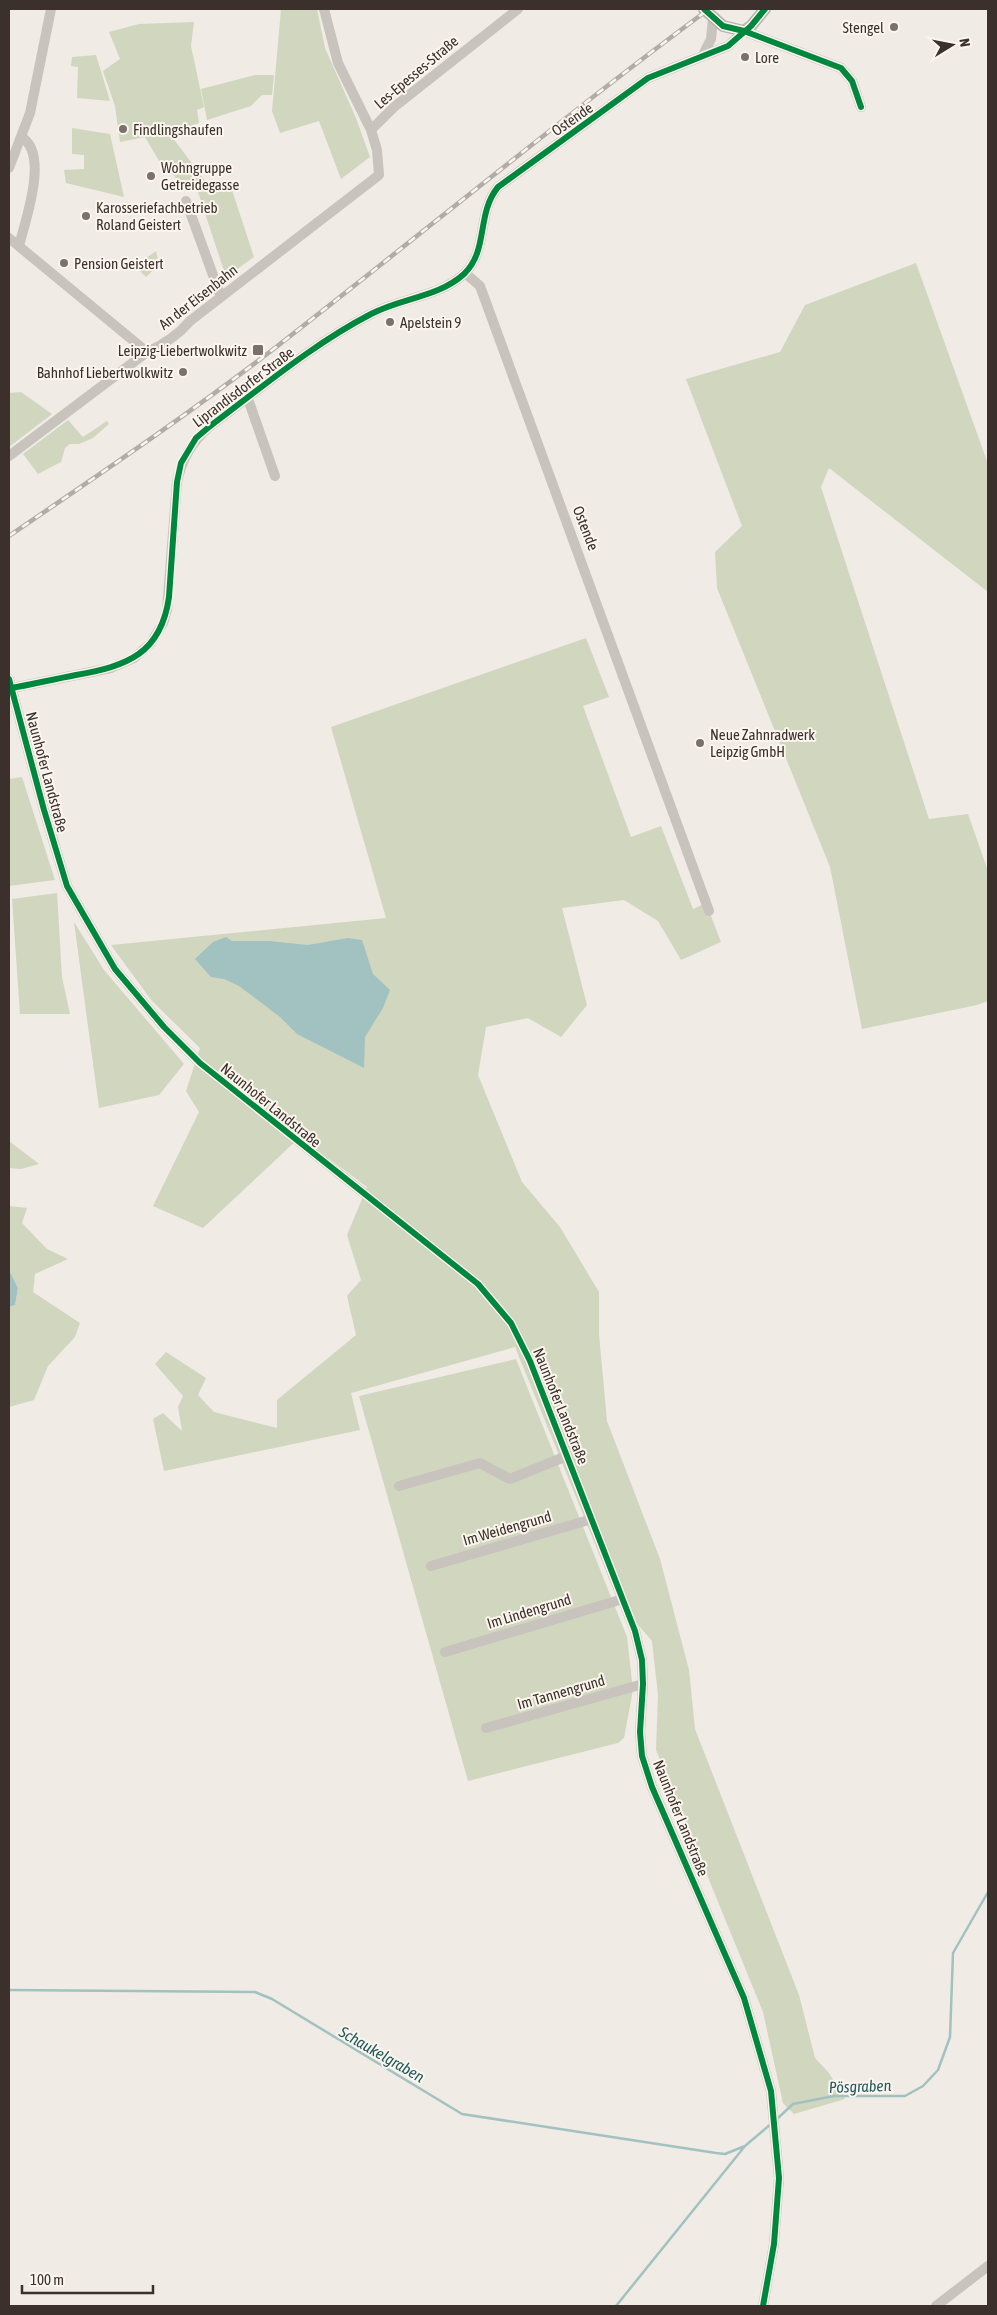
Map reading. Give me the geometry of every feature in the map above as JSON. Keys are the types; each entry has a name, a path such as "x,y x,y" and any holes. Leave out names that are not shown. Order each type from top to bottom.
{"main road":[{"path":"709,14 723,26 744,31 752,26 765,9"}],"street":[{"path":"9,168 36,90 51,9"},
{"path":"324,9 338,63 371,130"},
{"name":"Les-Epesses-Straße","path":"380,175 377,150 371,130 394,107 518,9"},
{"path":"703,55 711,38 709,14"},
{"path":"744,31 841,68 852,81 862,106"},
{"name":"Ostende","path":"709,911 480,286 465,273 478,251 489,198 498,187 648,78 728,46 744,31"},
{"path":"19,246 36,175 32,150 28,142 21,137"},
{"name":"An der Eisenbahn","path":"9,456 147,352 158,347 178,332 380,175"},
{"path":"186,201 221,297"},
{"path":"9,238 147,352"},
{"name":"Liprandisdorfer Straße","path":"10,684 111,668 134,658 151,643 163,623 167,610 177,482 181,464 196,438 316,347 390,304 435,291 465,273"},
{"name":"Liprandisdorfer Straße","path":"248,399 275,476"},
{"name":"Naunhofer Landstraße","path":"10,684 62,873 115,968 164,1027 200,1062 478,1284 502,1311 521,1342 623,1599 642,1660 644,1684 640,1732 642,1756 652,1787 744,1998 758,2040 771,2091 779,2178 774,2244 763,2306"},
{"path":"399,1486 480,1462 510,1479 567,1456"},
{"name":"Im Weidengrund","path":"431,1566 592,1519"},
{"name":"Im Lindengrund","path":"444,1652 623,1599"},
{"name":"Im Tannengrund","path":"486,1728 644,1684"},
{"path":"936,2306 988,2266"}],"green space":[{"path":"281,9 317,9 325,48 356,118 370,157 341,179 319,121 280,133 272,111"},
{"path":"194,22 191,46 204,107 197,110 199,123 169,133 206,182 180,192 175,176 165,171 145,137 120,142 115,106 103,71 120,59 109,32 139,24"},
{"path":"96,55 110,101 77,98 78,67 71,66 72,57"},
{"path":"255,75 274,75 272,95 262,95 251,106 207,120 201,89"},
{"path":"72,128 110,134 124,197 66,183 64,170 84,169 84,155 72,154"},
{"path":"229,181 254,257 226,277 198,192"},
{"path":"156,251 159,265 146,277 135,266"},
{"path":"916,263 988,464 988,592 829,468 821,487 929,819 968,814 988,871 988,1001 977,1005 862,1029 830,867 717,588 715,552 742,526 686,379 780,352 805,305"},
{"path":"21,392 52,414 9,447 9,393"},
{"path":"68,420 83,437 107,421 109,424 93,438 79,444 70,444 65,448 61,462 38,474 23,454"},
{"path":"586,638 609,697 583,706 631,837 661,826 693,909 706,903 721,942 681,960 658,921 624,900 562,908 587,1005 561,1037 528,1018 486,1027 478,1075 522,1182 560,1227 599,1292 599,1334 607,1421 660,1559 689,1670 695,1729 799,1995 815,2058 829,2073 845,2099 794,2114 783,2103 763,2012 656,1750 658,1695 652,1641 619,1603 515,1347 351,1393 360,1430 164,1471 153,1419 163,1413 182,1431 178,1407 183,1396 155,1364 166,1352 206,1378 198,1395 214,1412 277,1428 277,1400 356,1335 347,1296 361,1280 347,1235 367,1187 300,1137 203,1228 153,1206 199,1112 186,1091 200,1048 152,1001 111,945 386,918 331,727"},
{"path":"22,777 55,880 9,886 9,779"},
{"path":"57,893 62,977 70,1014 20,1014 12,899"},
{"path":"74,922 104,970 184,1064 159,1095 99,1108"},
{"path":"9,1141 39,1164 21,1169 9,1168"},
{"path":"9,1206 27,1208 22,1223 47,1249 68,1259 35,1274 33,1292 80,1323 75,1337 48,1366 34,1400 9,1407 9,1307 15,1305 18,1288 9,1270"},
{"path":"516,1359 627,1637 633,1690 624,1738 618,1743 468,1781 359,1396"}],"water":[{"path":"226,937 232,941 269,941 308,945 348,938 362,940 373,974 390,990 383,1008 365,1037 364,1068 297,1034 280,1017 239,986 224,979 211,977 195,959 213,942"},
{"path":"9,1270 18,1288 15,1305 9,1307"}],"waterway":[{"name":"Pösgraben","path":"778,2118 793,2104 834,2096 905,2096 923,2086 938,2070 950,2037 953,1953 988,1892"},
{"name":"Schaukelgraben","path":"9,1990 255,1992 272,1999 462,2114 716,2153 725,2154 745,2146"},
{"name":"Pösgraben","path":"616,2306 745,2146 772,2123"}],"railway":[{"path":"9,536 207,399 271,351 489,178 709,9"}],"cycle path":[{"path":"704,9 723,26 744,31 841,68 852,81 861,107"},
{"path":"12,688 111,667 139,654 150,644 165,616 169,597 177,482 181,463 196,438 288,367 350,326 371,314 395,304 431,293 454,282 464,274 477,254 487,209 498,187 648,78 728,46 751,26 765,9"},
{"path":"9,679 44,810 67,886 115,969 164,1027 200,1063 478,1284 511,1323 530,1361 635,1631 642,1660 643,1684 640,1732 642,1756 652,1787 744,1998 771,2091 779,2178 774,2244 763,2306"}],"place":[{"name":"Stengel","path":"894,27"},
{"name":"Lore","path":"745,57"},
{"name":"Findlingshaufen","path":"123,129"},
{"name":"Wohngruppe Getreidegasse","path":"151,176"},
{"name":"Karosseriefachbetrieb Roland Geistert","path":"86,216"},
{"name":"Pension Geistert","path":"64,263"},
{"name":"Apelstein 9","path":"390,322"},
{"name":"Leipzig-Liebertwolkwitz","path":"258,350"},
{"name":"Bahnhof Liebertwolkwitz","path":"183,372"},
{"name":"Neue Zahnradwerk Leipzig GmbH","path":"700,743"}]}
